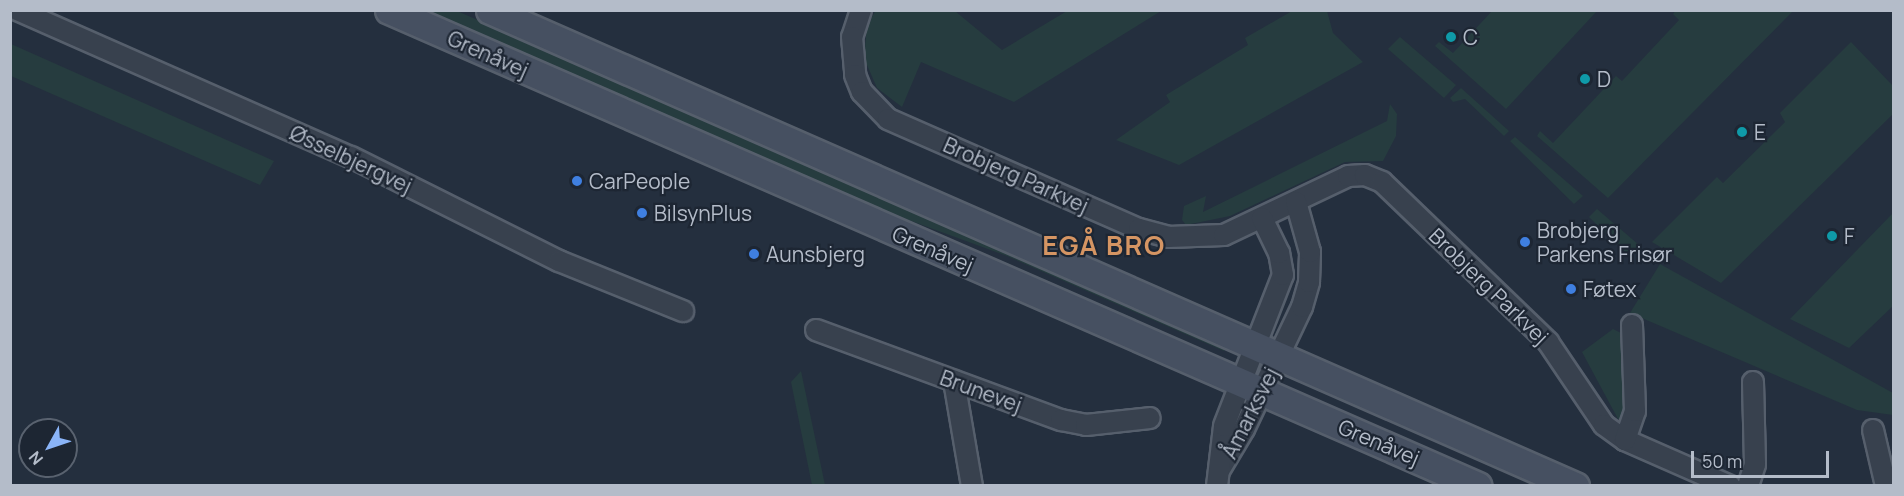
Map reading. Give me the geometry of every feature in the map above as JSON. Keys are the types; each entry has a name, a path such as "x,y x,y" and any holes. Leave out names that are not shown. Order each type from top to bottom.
{"main road":[{"name":"Grenåvej","path":"389,10 1478,486"},
{"name":"Grenåvej","path":"490,10 1575,486"}],"street":[{"name":"Øsselbjergvej","path":"17,10 351,157 559,261 683,311"},
{"name":"Brobjerg Parkvej","path":"861,10 852,37 855,75 862,92 888,119 1159,235 1198,238 1224,235 1348,176 1365,175 1382,182 1548,342 1604,425 1625,440 1730,486"},
{"path":"1251,387 1268,351 1302,307 1309,282 1310,252 1296,202"},
{"path":"1263,218 1279,253 1284,275 1268,351"},
{"path":"1625,440 1635,411 1632,325"},
{"name":"Brunevej","path":"816,330 1061,420 1086,425 1150,418"},
{"path":"954,381 972,486"},
{"path":"1748,486 1755,464 1753,382"},
{"name":"Åmarksvej","path":"1219,477 1251,387"},
{"path":"1873,430 1886,486"}],"green space":[{"path":"876,10 955,11 1002,50 1067,11 1161,11 1014,102 921,62 902,107 877,88 864,58 867,26"},
{"path":"1676,10 1793,11 1608,198 1537,136 1540,131 1553,143 1616,76 1622,81 1679,20 1673,14"},
{"path":"417,11 457,11 1226,346 1224,351 1007,256 862,203"},
{"path":"1292,11 1327,11 1333,33 1363,62 1179,165 1116,140 1170,102 1166,95 1248,45 1245,38"},
{"path":"1492,11 1597,11 1506,109 1435,46 1439,42 1453,53"},
{"path":"1400,37 1456,85 1444,98 1388,49"},
{"path":"1851,42 1893,86 1893,114 1721,283 1652,242 1717,177 1723,183 1785,122 1780,113"},
{"path":"11,44 274,161 260,185 11,76"},
{"path":"1461,88 1509,131 1504,136 1465,99 1453,102 1450,98"},
{"path":"1390,104 1397,114 1396,136 1383,161 1345,162 1230,216 1186,225 1182,220 1184,206 1206,196 1203,212 1387,121"},
{"path":"1515,137 1583,196 1574,204 1510,141"},
{"path":"1597,209 1639,245 1629,256 1589,217"},
{"path":"1893,213 1893,306 1849,348 1790,319"},
{"path":"1660,264 1893,393 1893,415 1857,410 1630,313"},
{"path":"1613,329 1625,335 1624,420 1618,419 1582,352"},
{"path":"801,371 825,485 812,485 791,382"}],"place":[{"name":"C","path":"1451,37"},
{"name":"D","path":"1585,79"},
{"name":"E","path":"1742,132"},
{"name":"CarPeople","path":"577,181"},
{"name":"BilsynPlus","path":"642,213"},
{"name":"F","path":"1832,236"},
{"name":"Brobjerg Parkens Frisør","path":"1525,242"},
{"name":"Aunsbjerg","path":"754,254"},
{"name":"Føtex","path":"1571,289"}],"district":[{"name":"EGÅ BRO","path":"1104,245"}]}
